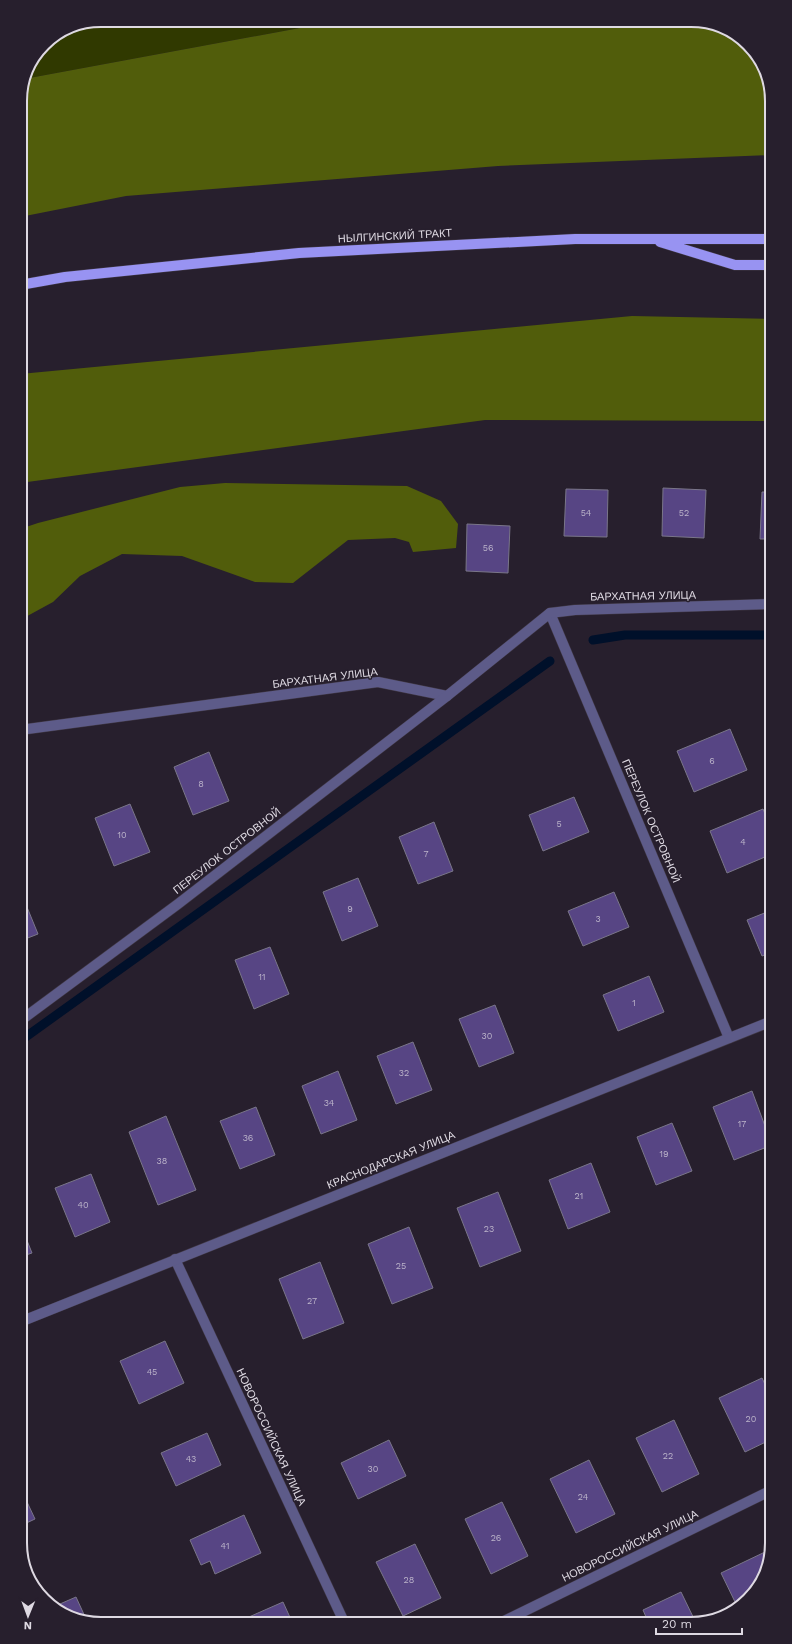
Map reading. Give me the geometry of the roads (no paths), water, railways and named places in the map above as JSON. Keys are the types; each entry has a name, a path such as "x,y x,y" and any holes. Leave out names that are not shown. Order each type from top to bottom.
{"main road":[{"name":"НЫЛГИНСКИЙ ТРАКТ","path":"27,284 65,277 299,253 575,238 765,239"},
{"path":"649,239 735,265 765,265"}],"street":[{"name":"БАРХАТНАЯ УЛИЦА","path":"550,613 575,610 765,604"},
{"path":"447,696 550,613"},
{"name":"ПЕРЕУЛОК ОСТРОВНОЙ","path":"550,613 729,1038"},
{"name":"БАРХАТНАЯ УЛИЦА","path":"27,729 378,682 447,696"},
{"name":"ПЕРЕУЛОК ОСТРОВНОЙ","path":"27,1016 178,904 447,696"},
{"name":"КРАСНОДАРСКАЯ УЛИЦА","path":"27,1319 765,1024"},
{"name":"НОВОРОССИЙСКАЯ УЛИЦА","path":"175,1259 341,1617"},
{"name":"НОВОРОССИЙСКАЯ УЛИЦА","path":"512,1617 765,1493"}],"waterway":[{"path":"593,640 625,635 765,635"},
{"path":"27,1036 550,661"}]}
